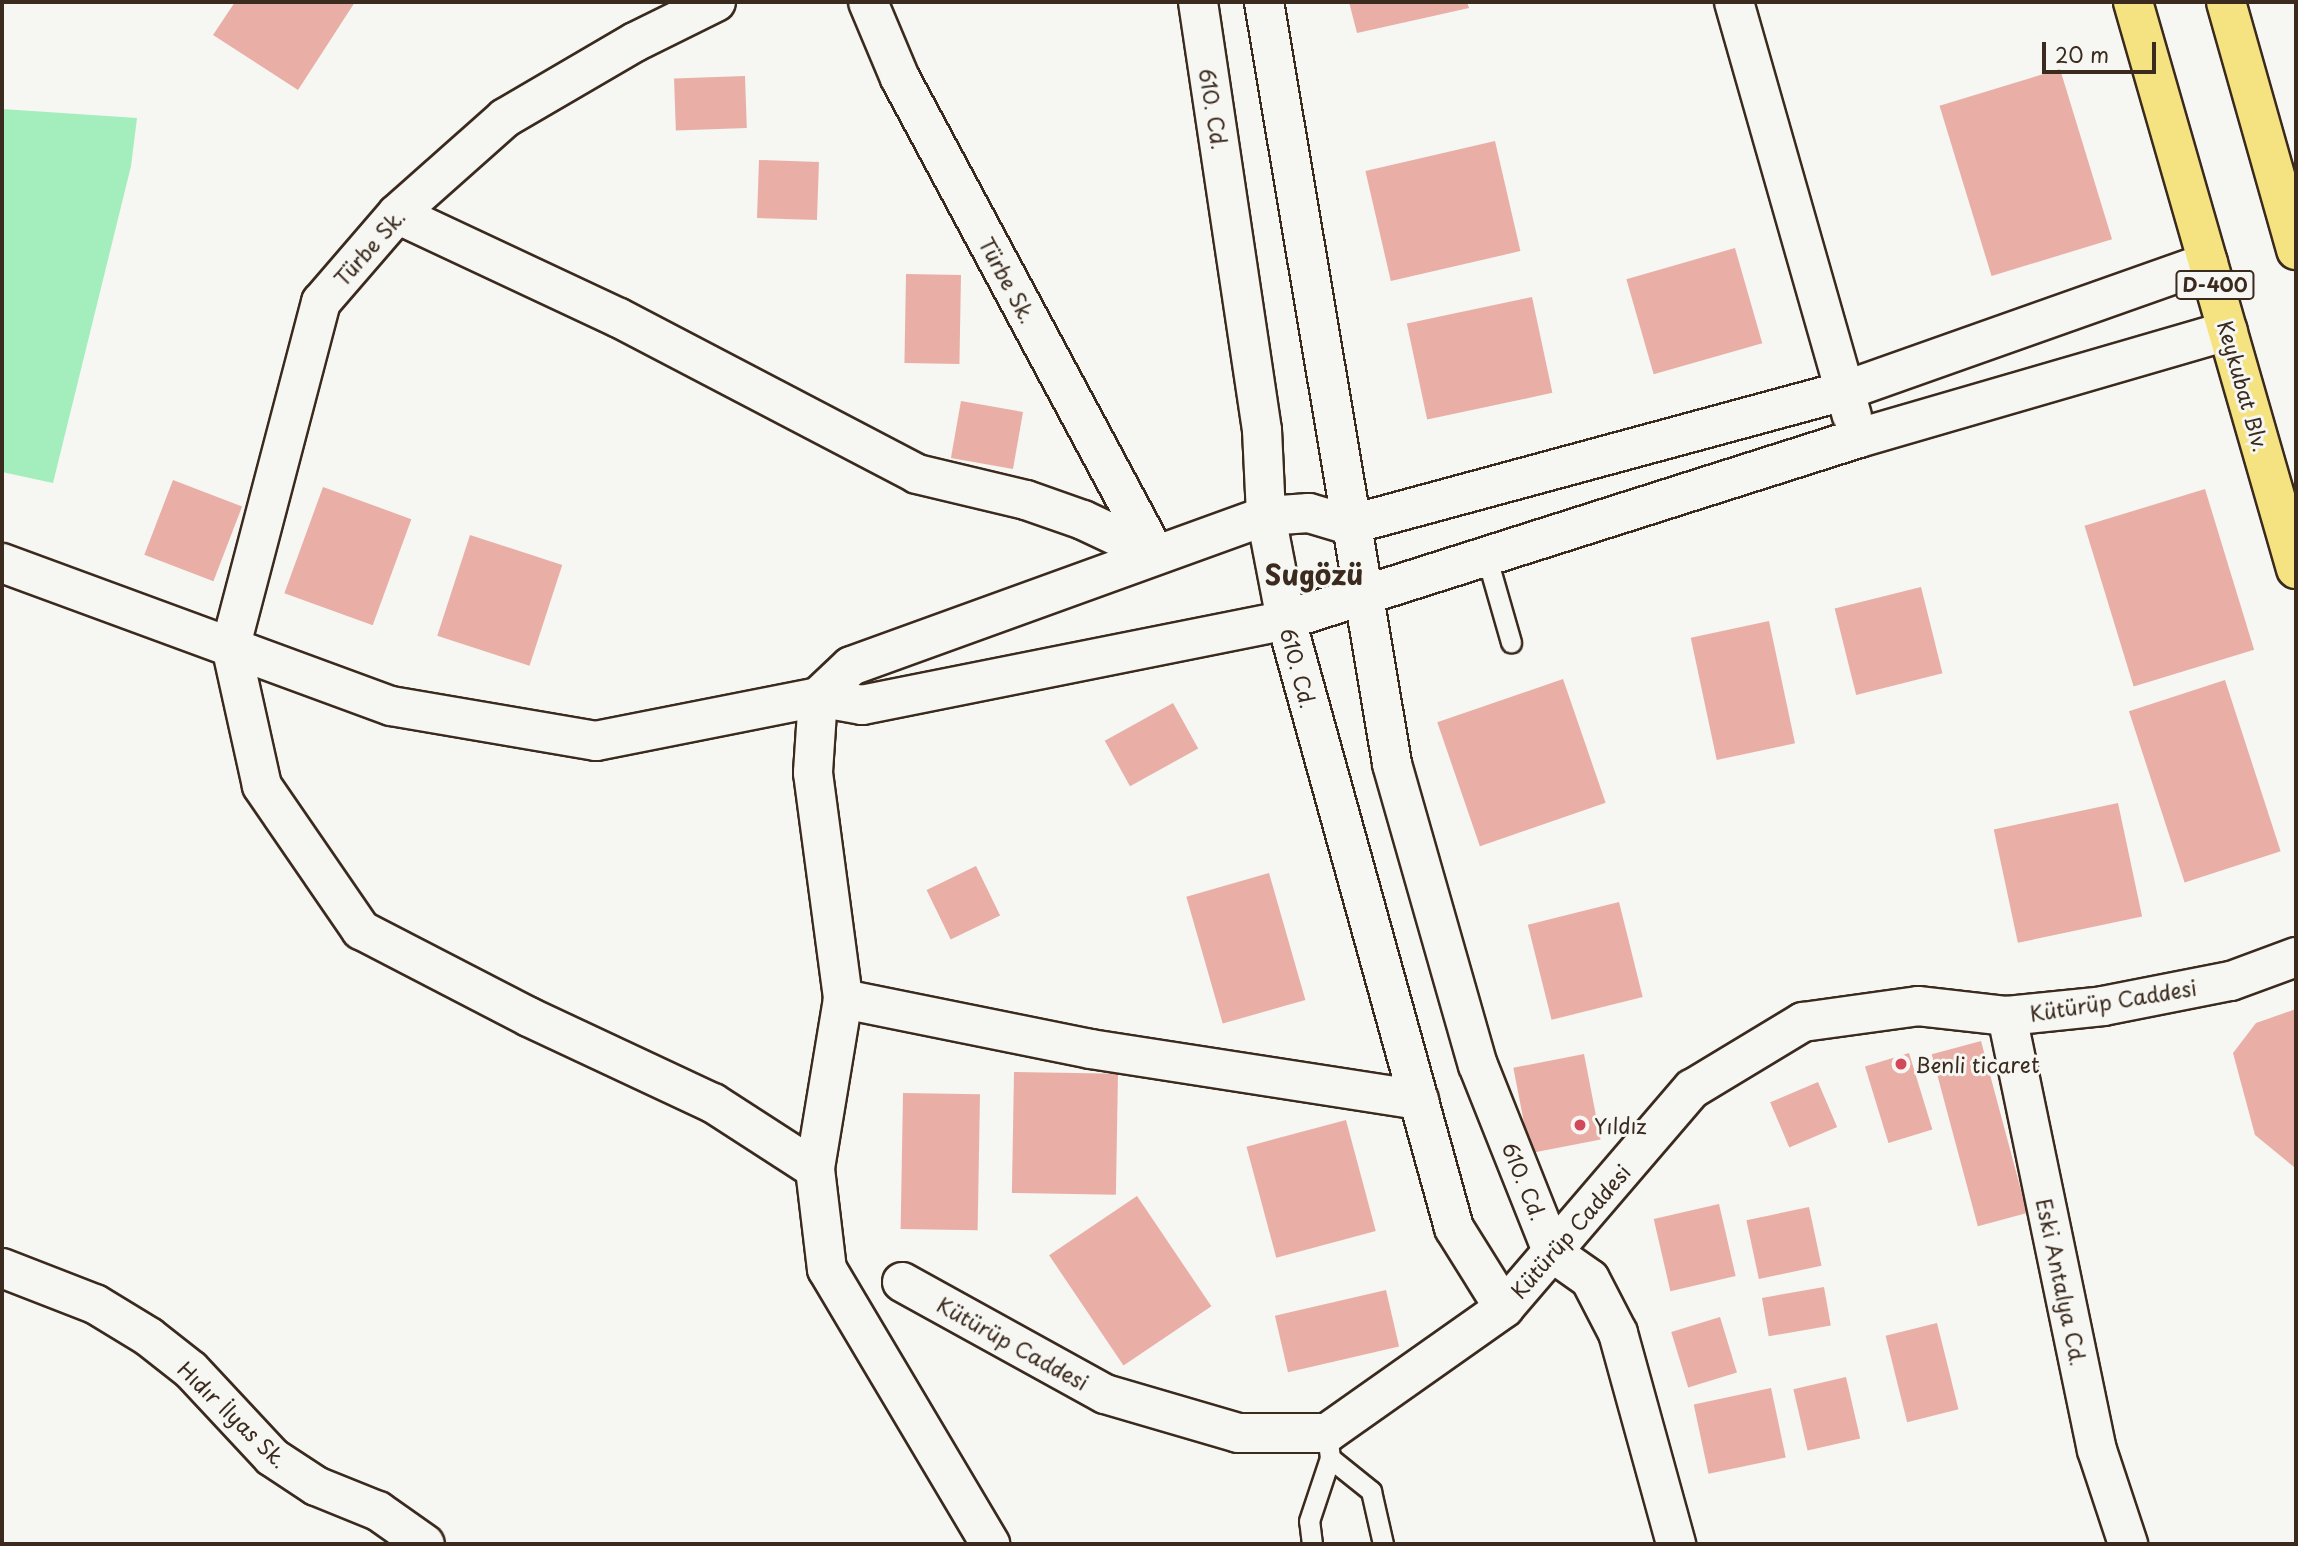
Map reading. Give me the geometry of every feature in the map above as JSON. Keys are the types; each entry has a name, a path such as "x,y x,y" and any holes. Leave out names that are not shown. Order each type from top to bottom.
{"highway":[{"name":"Keykubat Blv.","path":"2133,2 2296,569"},
{"path":"2226,2 2296,250"}],"street":[{"name":"Türbe Sk.","path":"231,646 321,302 397,214 505,118 635,42 716,2"},
{"name":"Türbe Sk.","path":"868,2 900,78 1154,554"},
{"name":"610. Cd.","path":"1198,2 1262,430 1266,516 1286,621 1454,1228 1504,1308"},
{"name":"610. Cd.","path":"1264,2 1349,525 1365,597 1392,764 1478,1065 1553,1252"},
{"path":"1734,2 1859,438"},
{"path":"397,214 619,318 917,474 1026,500 1083,520 1154,554"},
{"path":"990,1544 827,1269 815,1168 843,999 813,773 818,697 851,666 1154,554 1266,516 1309,513 1349,525 1844,391 2208,262"},
{"path":"2,563 391,706 596,741 818,697 862,705 1286,621 1859,438 2228,331"},
{"path":"231,646 262,786 361,930 529,1017 713,1103 815,1168"},
{"name":"Kütürüp Caddesi","path":"902,1282 1105,1394 1238,1433 1328,1446 1504,1308 1692,1089 1803,1022 1918,1006 2007,1016 2103,1006 2231,981 2296,957"},
{"path":"843,999 1090,1049 1419,1100"},
{"name":"Eski Antalya Cd.","path":"2007,1016 2097,1450 2128,1544"},
{"path":"1553,1252 1590,1279 1618,1333 1676,1544"},
{"name":"Hıdır İlyas Sk.","path":"2,1268 95,1304 149,1337 191,1370 272,1457 316,1486 378,1511 425,1544"}],"lane":[{"path":"1486,555 1511,642"},
{"path":"1312,1544 1309,1521 1328,1446"},
{"path":"1328,1446 1371,1492 1383,1544"}],"green space":[{"path":"2,109 137,118 131,166 53,483 2,472"}],"building":[{"path":"235,2 355,2 298,90 213,35"},
{"path":"1349,2 1467,2 1469,8 1357,33"},
{"path":"2060,69 2112,239 1992,276 1940,106"},
{"path":"745,76 747,128 676,130 674,78"},
{"path":"1495,141 1520,251 1391,281 1365,171"},
{"path":"759,160 819,162 817,220 757,218"},
{"path":"1735,248 1762,343 1654,374 1626,279"},
{"path":"906,274 961,275 959,364 904,363"},
{"path":"1532,297 1552,393 1427,419 1407,324"},
{"path":"961,401 1023,412 1013,469 951,458"},
{"path":"173,480 242,507 213,581 144,555"},
{"path":"323,487 411,519 373,625 284,593"},
{"path":"2205,489 2254,650 2134,686 2085,526"},
{"path":"470,535 562,565 529,666 437,636"},
{"path":"1921,587 1943,673 1856,695 1835,609"},
{"path":"1769,621 1795,743 1717,760 1691,638"},
{"path":"1563,679 1606,803 1480,846 1437,722"},
{"path":"2225,680 2281,851 2185,882 2129,711"},
{"path":"1173,703 1198,748 1130,786 1105,741"},
{"path":"2118,803 2142,916 2018,943 1994,829"},
{"path":"976,866 1000,915 951,940 927,890"},
{"path":"1269,873 1305,1000 1223,1024 1186,897"},
{"path":"1619,902 1643,997 1552,1020 1528,925"},
{"path":"2296,1009 2294,1167 2255,1135 2233,1053 2256,1023"},
{"path":"1981,1041 2027,1213 1978,1226 1932,1054"},
{"path":"1909,1053 1932,1130 1888,1143 1865,1066"},
{"path":"1584,1054 1601,1139 1530,1153 1513,1068"},
{"path":"1014,1072 1118,1074 1116,1195 1012,1193"},
{"path":"1818,1082 1837,1127 1789,1147 1770,1102"},
{"path":"903,1093 980,1094 978,1230 901,1229"},
{"path":"1346,1120 1376,1231 1276,1258 1247,1147"},
{"path":"1137,1196 1211,1306 1123,1366 1049,1255"},
{"path":"1719,1204 1736,1276 1670,1291 1654,1219"},
{"path":"1809,1207 1821,1266 1759,1279 1746,1220"},
{"path":"1824,1287 1831,1325 1769,1336 1762,1298"},
{"path":"1386,1290 1399,1347 1288,1372 1275,1316"},
{"path":"1720,1317 1737,1372 1688,1387 1671,1332"},
{"path":"1937,1323 1959,1409 1907,1422 1886,1336"},
{"path":"1846,1377 1860,1438 1808,1451 1793,1389"},
{"path":"1771,1388 1786,1457 1708,1474 1694,1404"}],"place":[{"name":"Benli ticaret","path":"1901,1064"},
{"name":"Yıldız","path":"1580,1125"}],"district":[{"name":"Sugözü","path":"1314,574"}]}
